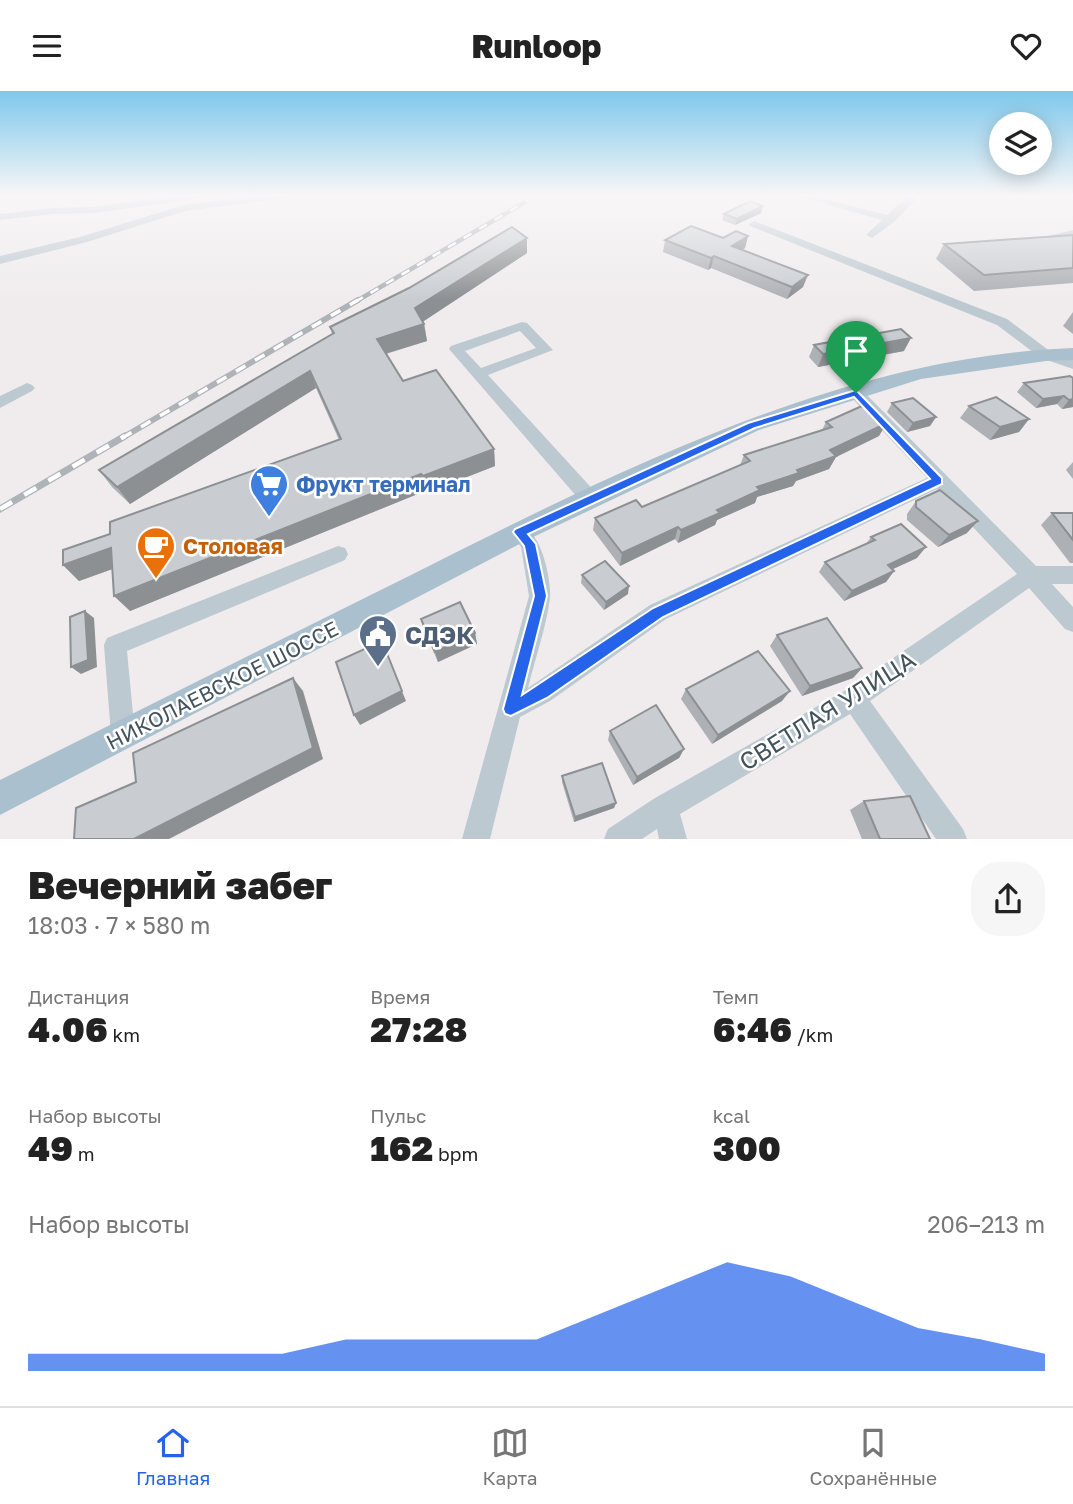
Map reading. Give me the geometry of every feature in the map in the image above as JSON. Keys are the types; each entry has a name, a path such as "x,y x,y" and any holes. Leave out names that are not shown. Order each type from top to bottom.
{"main road":[{"name":"НИКОЛАЕВСКОЕ ШОССЕ","path":"0,797 520,532 751,425 919,373 1046,355 1073,354"}],"street":[{"path":"0,260 115,230"},
{"path":"769,230 1002,322 1046,355 1073,364"},
{"path":"872,235 878,230"},
{"path":"1024,243 1073,233"},
{"path":"477,374 546,350 522,326 456,348 477,374 591,500"},
{"path":"492,336 514,361"},
{"path":"0,403 27,388"},
{"path":"856,393 1073,622"},
{"path":"511,709 542,693 658,612 938,481"},
{"path":"476,839 540,596 530,544 520,532"},
{"path":"123,735 116,645 338,554"},
{"path":"1031,575 1073,575"},
{"name":"СВЕТЛАЯ УЛИЦА","path":"618,839 664,808 854,698 1031,575"},
{"path":"854,698 953,839"},
{"path":"664,808 673,839"}],"building":[{"path":"507,230 516,230 527,238 415,308 424,324 377,339 403,381 436,370 494,449 423,476 421,474 114,596 111,548 63,565 63,550 110,534 110,522 341,439 310,371 117,487 99,470 334,333 330,327 409,288"},
{"path":"684,230 701,230 723,238 736,231 748,236 732,246 808,275 792,287 665,240"},
{"path":"1073,235 1073,268 984,275 944,244"},
{"path":"901,329 911,338 823,354 814,345"},
{"path":"1070,376 1073,378 1073,399 1069,400 1064,396 1043,399 1024,383"},
{"path":"996,397 1029,419 1000,427 969,406"},
{"path":"913,398 936,417 913,423 892,403"},
{"path":"862,406 887,423 830,450 836,456 797,470 799,473 757,487 760,490 717,510 720,513 681,530 678,527 622,553 595,518 636,500 642,507 750,461 744,455 832,427 826,422"},
{"path":"940,490 978,521 949,535 916,507 916,501"},
{"path":"1052,513 1073,513 1073,540"},
{"path":"901,524 926,547 888,565 894,571 852,591 825,562 875,540 871,537"},
{"path":"605,561 629,586 606,602 582,575"},
{"path":"460,602 475,633 435,652 421,619"},
{"path":"85,611 88,660 71,667 70,617"},
{"path":"827,618 862,668 810,686 777,635"},
{"path":"382,641 402,691 354,715 336,662"},
{"path":"758,651 790,691 718,735 686,689"},
{"path":"293,678 313,748 134,839 74,839 76,808 136,782 133,753"},
{"path":"656,705 684,749 637,777 610,731"},
{"path":"602,763 616,803 575,817 562,776"},
{"path":"910,796 930,839 880,839 864,801"}],"railway":[{"path":"355,302 478,230"},
{"path":"122,438 358,300"},
{"path":"0,509 125,436"}],"place":[{"name":"Фрукт терминал","path":"269,518"},
{"name":"Столовая","path":"156,580"},
{"name":"СДЭК","path":"378,668"}],"route":[{"path":"856,393 938,481 658,612 542,693 511,709 540,596 530,544 520,532 751,425 856,393"}]}
